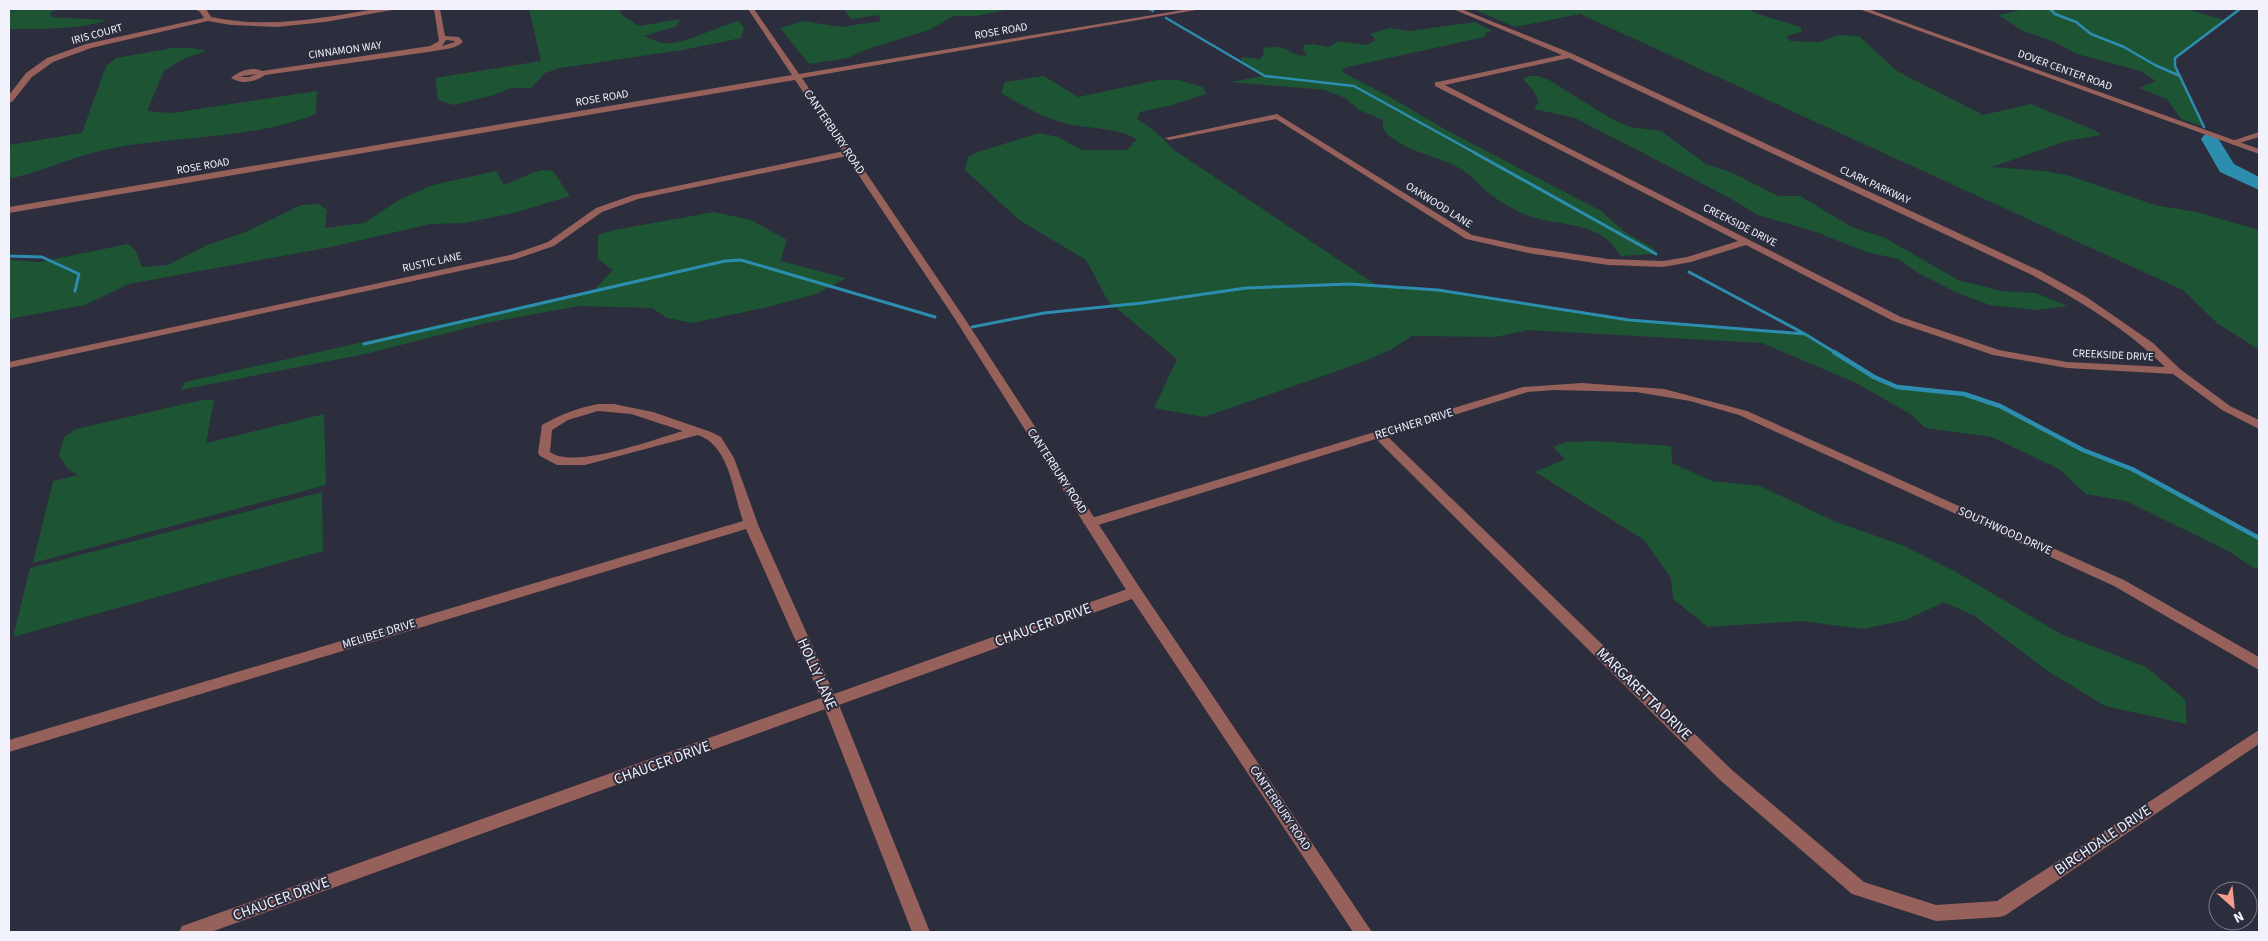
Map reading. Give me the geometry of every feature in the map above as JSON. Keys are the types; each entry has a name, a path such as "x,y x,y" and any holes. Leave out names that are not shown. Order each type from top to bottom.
{"street":[{"path":"198,9 203,10 208,19 250,26 395,9"},
{"path":"432,48 443,42 437,9"},
{"name":"CANTERBURY ROAD","path":"751,9 849,152 965,327 1135,592 1363,932"},
{"name":"ROSE ROAD","path":"9,210 1199,9"},
{"name":"CLARK PARKWAY","path":"1456,9 1570,56 2036,273 2081,298 2134,334 2149,345 2176,371 2226,408 2259,425"},
{"name":"DOVER CENTER ROAD","path":"1862,9 2259,152"},
{"name":"IRIS COURT","path":"9,100 28,75 50,60 89,46 208,19"},
{"name":"CINNAMON WAY","path":"262,73 432,48 447,48 460,42 456,39 443,38"},
{"name":"CREEKSIDE DRIVE","path":"1570,56 1438,84 1896,319 1997,353 2067,366 2176,371"},
{"name":"OAKWOOD LANE","path":"1169,138 1277,116 1469,237 1528,250 1608,262 1663,264 1688,260 1746,242"},
{"path":"2233,142 2259,134"},
{"name":"RUSTIC LANE","path":"9,365 513,257 552,244 599,210 636,197 849,152"},
{"name":"RECHNER DRIVE","path":"1090,523 1527,389 1563,385 1624,387 1704,400 1743,413"},
{"name":"HOLLY LANE","path":"695,431 606,456 579,461 556,461 544,453 543,449 546,428 564,416 589,408 612,407 663,420 695,431 716,439 725,452 750,523 830,703 921,932"},
{"name":"SOUTHWOOD DRIVE","path":"1743,413 2119,583 2259,664"},
{"name":"MARGARETTA DRIVE","path":"1379,435 1726,775 1858,888 1936,913"},
{"name":"MELIBEE DRIVE","path":"9,746 750,523"},
{"name":"CHAUCER DRIVE","path":"188,932 1135,592"},
{"name":"BIRCHDALE DRIVE","path":"1936,913 2000,909 2259,736"}],"green space":[{"path":"57,9 50,13 52,17 107,20 84,26 9,29 9,11"},
{"path":"529,9 618,9 623,16 639,26 680,19 677,26 644,36 663,43 680,41 739,21 744,28 741,38 683,50 560,68 545,73 531,88 511,88 494,95 454,105 438,100 435,78 541,61"},
{"path":"844,9 1011,9 976,16 954,16 929,30 865,50 848,58 809,64 780,28 803,21 841,27 881,21 879,15 851,19"},
{"path":"1473,9 1748,9 1761,15 1801,27 1801,32 1786,36 1790,41 1820,42 1838,35 1859,36 1897,71 1983,115 2031,104 2096,131 2101,135 2066,141 1992,167 2044,171 2067,175 2155,205 2196,212 2259,230 2259,350 2217,323 2183,290 1580,14 1515,27"},
{"path":"2026,9 2186,9 2225,20 2175,58 2175,66 2204,127 2181,119 2167,99 2139,88 2156,81 2140,71 2077,54 2055,42 2023,31 1998,15"},
{"path":"1475,22 1493,31 1487,32 1484,37 1344,68 1342,72 1390,97 1446,130 1601,211 1625,232 1653,248 1656,254 1621,256 1609,241 1591,230 1536,218 1517,211 1494,197 1456,166 1412,149 1395,140 1384,130 1383,120 1359,110 1345,98 1325,90 1231,82 1262,76 1242,63 1241,57 1259,59 1264,55 1263,48 1280,47 1303,56 1307,55 1303,50 1304,45 1312,44 1329,47 1338,41 1367,45 1376,40 1370,34 1389,28 1409,31"},
{"path":"172,48 192,48 206,51 181,60 164,71 147,111 172,113 317,91 316,114 291,122 241,133 139,144 101,151 9,179 9,145 82,133 106,66 116,58"},
{"path":"1044,76 1078,97 1158,80 1178,80 1203,87 1206,94 1172,105 1140,112 1137,119 1157,133 1174,150 1378,286 1438,290 1629,320 1805,334 1874,377 1897,387 1964,394 2000,406 2043,427 2083,450 2132,469 2259,538 2259,569 2252,567 2230,552 2126,501 2086,494 2059,469 1992,437 1925,428 1912,415 1856,383 1762,343 1528,330 1495,337 1412,336 1392,349 1360,363 1204,417 1154,408 1177,359 1108,301 1086,260 1019,220 965,170 968,157 978,152 1039,133 1058,137 1082,150 1127,150 1137,139 1114,131 1072,125 1053,120 1001,93 1005,82"},
{"path":"1529,76 1538,76 1549,80 1610,118 1630,127 1661,131 1706,164 1733,173 1778,196 1800,196 1852,227 1885,238 1958,280 2002,291 2036,293 2068,306 2036,310 1990,305 1957,293 1918,273 1898,259 1866,252 1816,232 1758,215 1728,197 1575,118 1534,109 1539,102 1533,90 1523,79"},
{"path":"544,170 553,171 570,196 514,213 465,223 430,224 331,247 129,284 85,305 9,319 9,260 40,262 128,244 136,251 142,267 168,265 207,245 246,232 301,205 319,204 327,210 325,228 364,223 399,200 433,185 496,171 504,185"},
{"path":"714,212 751,220 787,240 780,261 846,278 816,294 768,307 693,323 667,318 652,308 579,306 486,323 370,353 181,390 185,382 594,290 613,270 598,259 598,235 614,230"},
{"path":"202,400 214,400 206,443 324,414 326,485 33,563 53,481 78,475 68,469 59,456 64,437 76,429"},
{"path":"1598,441 1671,446 1672,463 1712,481 1760,486 1836,522 1902,545 1956,572 2061,634 2146,667 2185,699 2187,724 2105,706 2046,670 1975,616 1944,602 1906,620 1863,629 1801,621 1708,627 1673,599 1671,578 1644,540 1535,472 1565,459 1553,447 1566,442"},
{"path":"322,492 323,551 13,637 30,568"}],"waterway":[{"path":"1149,9 1153,11"},
{"path":"2050,9 2055,14 2076,22 2091,34 2124,47 2155,65 2180,76"},
{"path":"2180,76 2175,66 2175,58 2240,9"},
{"path":"1166,18 1265,76 1354,86 1477,154"},
{"path":"2180,76 2204,127"},
{"path":"2210,139 2227,168 2259,184"},
{"path":"1475,153 1656,254"},
{"path":"9,256 42,257 79,274 75,291"},
{"path":"364,344 725,261 741,260 935,317"},
{"path":"1689,272 1805,334"},
{"path":"972,327 1044,313 1142,303 1246,288 1350,284 1438,290 1629,320 1805,334"},
{"path":"1805,334 1836,353"},
{"path":"1834,352 1874,377 1897,387 1964,394 2000,406 2083,450 2132,469 2259,538"}]}
